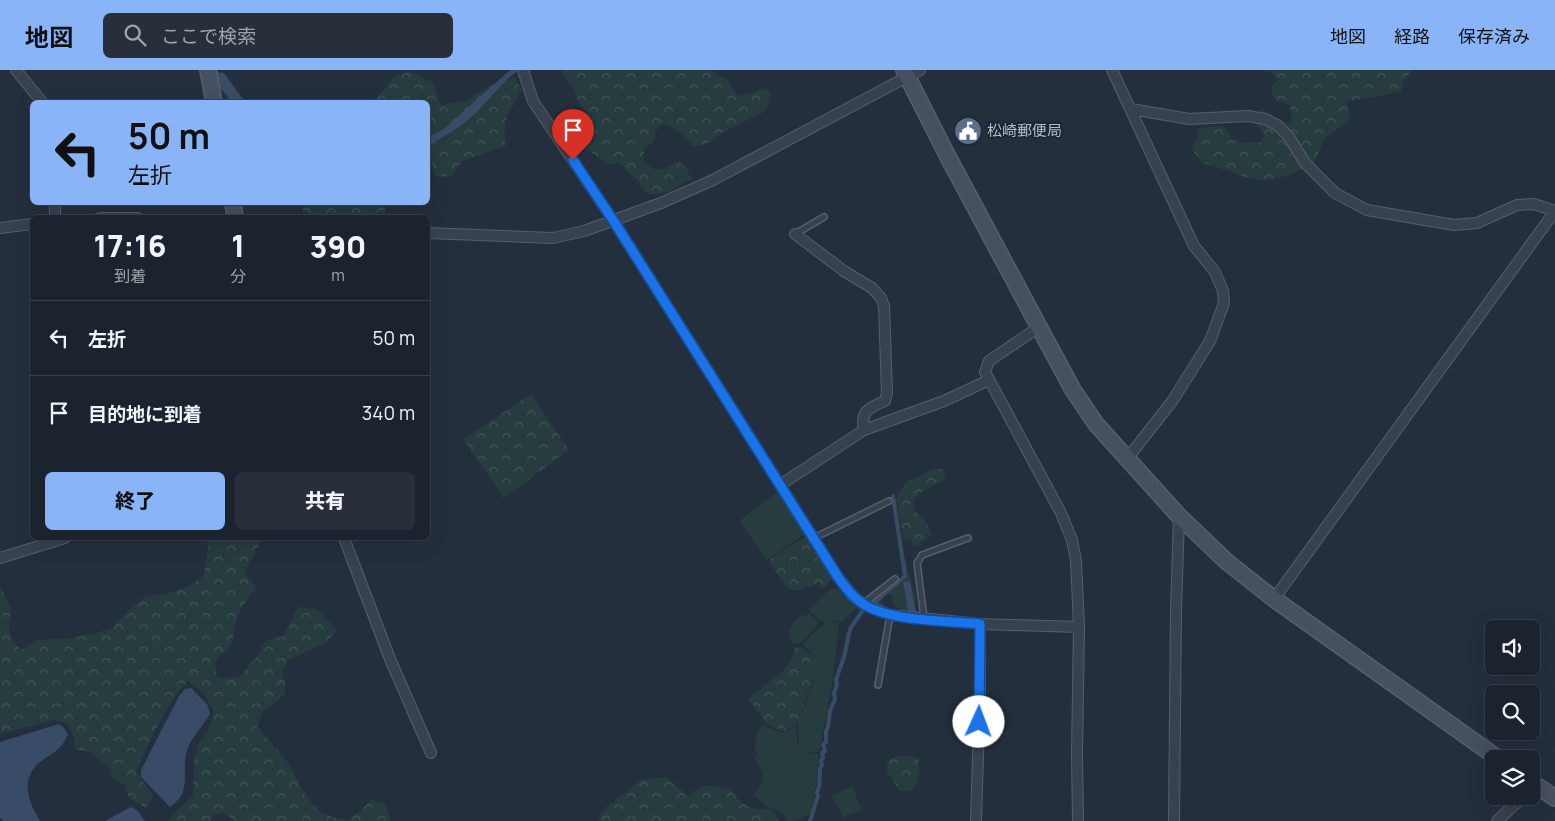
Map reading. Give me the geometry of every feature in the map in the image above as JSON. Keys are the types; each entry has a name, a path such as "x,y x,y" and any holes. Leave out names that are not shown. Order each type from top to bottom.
{"street":[{"path":"16,70 41,100"},
{"path":"208,70 214,100"},
{"path":"523,70 533,101 613,220 813,538 852,595 870,608 890,615 980,624 1079,627"},
{"path":"1112,70 1194,246 1214,272 1223,291 1224,303 1210,341 1173,400 1127,458"},
{"path":"430,233 553,238 584,231 713,180 911,72 946,153 1073,390 1096,424 1179,516 1226,561 1274,599 1486,750"},
{"path":"1131,109 1189,119 1248,116 1265,119 1277,125 1289,137 1305,163 1335,193 1367,210 1454,225 1477,223 1517,205 1534,204 1555,211 1274,599"},
{"path":"0,228 30,224"},
{"path":"795,234 844,271 872,288 881,298 884,306 887,393 884,401 872,407 864,414 862,421 864,430"},
{"path":"1039,327 989,361 985,372 1061,512 1072,540 1076,561 1079,627 1078,821"},
{"path":"780,486 864,430 935,404 989,380"},
{"path":"1174,821 1179,516"},
{"path":"0,558 58,540"},
{"path":"345,540 390,659 431,753"},
{"path":"976,821 980,624"},
{"path":"1540,789 1555,798"},
{"path":"1497,821 1514,805"}],"lane":[{"path":"795,234 824,217"},
{"path":"813,538 889,501"},
{"path":"925,619 917,563 919,558 922,554 968,538"},
{"path":"863,604 895,579"},
{"path":"878,685 890,615"}],"green space":[{"path":"562,70 713,70 716,74 727,79 737,96 752,93 763,88 771,93 768,105 764,111 720,134 706,144 693,146 684,136 667,124 658,126 655,140 644,149 644,162 655,170 666,168 679,161 687,169 691,179 666,192 647,194 636,179 619,163 609,164 583,149 587,139 595,130"},
{"path":"1262,70 1413,70 1404,80 1401,92 1347,101 1350,120 1325,138 1314,163 1287,176 1262,181 1202,163 1192,149 1199,128 1224,126 1232,139 1241,142 1259,143 1264,136 1257,125 1261,109 1288,124 1292,119 1290,106 1276,100 1271,94 1273,85 1278,79 1271,72"},
{"path":"408,71 433,82 441,105 468,100 487,87 514,78 522,90 513,104 505,123 506,146 462,161 452,176 435,177 432,162 430,162 430,100 376,100 393,78"},
{"path":"302,205 386,205 384,215 313,215 303,212"},
{"path":"531,394 569,450 504,498 463,439"},
{"path":"933,469 942,469 946,476 942,481 921,492 913,501 914,510 924,519 931,533 930,537 913,546 911,539 903,540 896,497 905,483"},
{"path":"777,492 806,533 767,560 739,521"},
{"path":"808,535 833,578 822,589 817,584 796,591 786,587 770,563 770,559"},
{"path":"207,540 262,540 244,573 256,587 238,617 231,644 216,662 217,676 223,679 240,676 255,659 266,641 283,636 298,607 317,609 337,630 325,643 288,660 282,671 285,694 262,713 257,726 284,757 305,793 315,807 322,812 335,818 349,820 372,800 385,803 391,821 234,821 224,812 212,816 210,821 168,821 193,796 194,759 198,744 208,732 214,711 204,694 188,681 166,711 136,772 153,796 146,808 129,798 125,784 112,779 110,769 90,752 75,749 74,739 68,724 54,720 0,734 0,586 11,607 9,627 12,640 21,650 37,640 67,639 110,630 145,597 171,593 190,585 204,576"},
{"path":"903,556 916,599 915,606 910,581 903,582 908,611 903,612 892,604 893,597 889,593 880,600 885,606 876,602 906,576"},
{"path":"838,588 857,607 841,622 826,619 821,621 809,610 830,589"},
{"path":"809,613 819,623 802,642 794,644 789,636 790,628 801,615 804,617"},
{"path":"826,619 839,623 833,680 819,752 809,753 799,746 798,719 807,702 808,692 812,686 812,656 810,651 803,646 805,641 824,624"},
{"path":"800,647 811,658 811,686 796,724 785,732 768,725 748,699 785,669 792,659 794,648"},
{"path":"762,725 784,733 795,726 798,745 808,754 819,754 815,797 811,814 788,821 779,811 764,806 753,795 763,781 762,773 754,757 757,755 755,740"},
{"path":"905,755 918,758 920,767 916,784 911,791 900,791 887,771 886,762"},
{"path":"665,777 688,796 703,785 729,788 747,806 771,809 779,821 599,821 600,813 641,780"},
{"path":"852,786 862,811 843,817 831,796"}],"water":[{"path":"204,70 224,73 244,100 230,100"},
{"path":"510,70 519,70 502,84 471,117 454,130 430,144 430,136 443,130"},
{"path":"910,581 916,612 908,611 903,582"},
{"path":"191,688 207,704 210,714 187,750 184,788 177,801 170,807 141,777 141,770 179,696 185,689"},
{"path":"59,724 68,734 66,739 58,749 36,766 28,781 29,797 40,821 4,821 0,818 0,742"},
{"path":"131,807 137,810 145,821 105,821"}],"waterway":[{"path":"874,603 905,576 893,496"},
{"path":"810,821 818,796 822,753 825,751 823,745 826,742 830,711 835,699 836,680 844,657 850,629 863,610"}],"place":[{"name":"松崎郵便局","path":"968,131"}],"route":[{"path":"573,160 613,220 838,577 852,595 870,608 890,615 980,624 979,722"}]}
